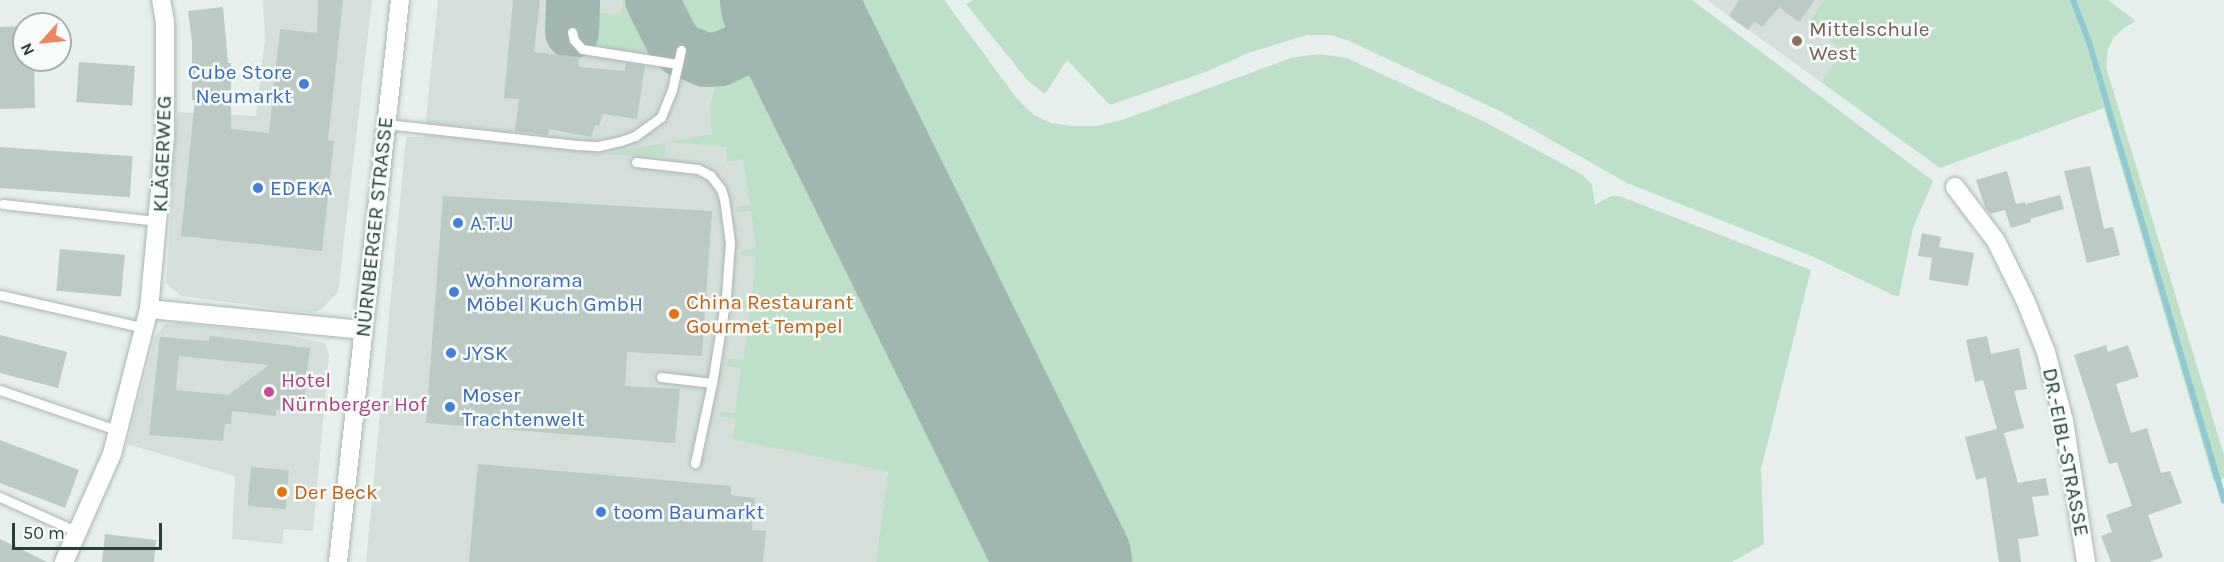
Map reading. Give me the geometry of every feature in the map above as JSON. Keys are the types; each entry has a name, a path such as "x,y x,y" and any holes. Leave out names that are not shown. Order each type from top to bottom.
{"street":[{"name":"KLÄGERWEG","path":"64,562 97,492 119,431 150,309 165,136 165,22 161,0"},
{"name":"NÜRNBERGER STRASSE","path":"338,562 400,0"},
{"name":"DR.-EIBL-STRASSE","path":"1955,187 1996,241 2041,336 2061,407 2086,562"},
{"path":"150,309 363,330"}],"lane":[{"path":"572,32 574,40 582,49 678,63"},
{"path":"386,124 577,145 599,146 621,141 643,132 661,117 668,106 681,50"},
{"path":"636,162 698,169 710,175 721,189 724,199 729,242 726,297 712,384 695,463"},
{"path":"3,204 159,221"},
{"path":"0,295 145,328"},
{"path":"661,377 712,384"},
{"path":"0,390 119,431"},
{"path":"0,497 78,532"}],"shaded area":[{"path":"263,0 372,0 338,292 321,310 312,313 181,296 166,283 177,112 256,116 265,38"},
{"path":"438,0 944,0 1017,99 1034,115 1291,562 957,562 888,471 876,562 366,562 406,137 424,137"},
{"name":"Mittelschule West","path":"1707,0 1824,0 1808,23 1844,50 1821,82"},
{"path":"178,323 282,334 325,343 329,355 313,531 284,529 282,544 232,539 235,476 127,444 155,337 165,324"}],"green space":[{"path":"623,0 642,0 668,55 583,46 584,11 621,15"},
{"path":"660,0 767,0 770,17 767,27 760,33 739,43 716,49 697,45 681,34"},
{"path":"805,0 944,0 1017,99 1034,115 1051,123 1071,126 1097,126 1122,120 1291,58 1318,54 1347,58 1485,122 1583,175 1592,185 1595,205 1611,196 1619,196 1811,270 1761,469 1764,544 1732,562 1082,562"},
{"path":"974,0 1692,0 1933,181 1913,228 1899,296 1893,295 1814,257 1627,183 1500,111 1347,40 1330,35 1307,35 1248,53 1208,71 1110,105 1067,60 1045,94 1028,81 966,4"},
{"path":"1824,0 2108,0 2136,21 2114,37 2108,48 2106,67 2224,455 2224,478 2214,482 2104,108 1940,168 1821,82 1843,50 1808,23"},
{"path":"775,49 790,54 803,69 1046,562 876,562 888,471 732,439 736,419 719,416 720,412 735,413 741,368 727,366 727,358 743,360 750,309 734,307 735,300 751,302 756,257 741,255 741,251 756,248 751,211 736,212 736,207 750,205 743,159 726,162 727,147 668,142 712,134 710,107 716,84 736,66"},
{"path":"666,143 664,157 605,154"}],"building":[{"path":"318,0 343,0 328,140 334,141 322,251 181,236 195,100 192,100 192,42 188,11 223,7 228,63 231,63 231,129 269,133 280,29 317,33"},
{"path":"513,0 540,0 534,52 579,57 579,67 625,71 626,63 645,66 637,119 603,114 599,126 595,125 591,137 549,129 548,135 515,131 519,99 504,98"},
{"path":"1739,0 1815,0 1799,22 1779,7 1762,27 1754,21 1748,30 1729,16"},
{"path":"12,26 12,72 34,72 35,108 0,109 0,27"},
{"path":"79,62 135,66 132,106 76,102"},
{"path":"0,147 133,156 130,197 0,188"},
{"path":"2090,166 2104,229 2113,227 2120,255 2087,263 2064,171"},
{"path":"2007,171 2016,204 2025,202 2025,204 2060,195 2064,209 2030,219 2031,222 2011,228 2005,210 1990,214 1985,207 1976,180"},
{"path":"443,196 712,211 702,356 627,352 625,386 680,389 675,443 426,423"},
{"path":"1922,233 1941,237 1939,247 1974,253 1968,286 1929,280 1932,258 1918,256"},
{"path":"60,249 125,255 121,297 56,291"},
{"path":"0,335 67,352 58,388 0,373"},
{"name":"Hotel Nürnberger Hof","path":"210,336 310,348 303,412 276,410 276,416 232,411 231,424 225,424 223,441 149,435 160,337 209,341","holes":["179,356 269,365 228,395 176,390"]},
{"path":"1987,336 1991,354 2019,348 2027,389 2014,391 2024,428 2004,433 2018,483 2046,478 2049,495 2032,497 2039,536 2018,539 2021,562 1999,562 1986,477 1976,480 1965,437 1997,429 1983,380 1975,382 1966,340"},
{"path":"2106,345 2108,352 2128,345 2139,377 2116,384 2131,433 2147,428 2161,473 2170,471 2182,503 2148,515 2163,557 2149,562 2111,562 2101,536 2112,532 2106,515 2132,506 2117,462 2109,464 2074,355"},
{"path":"0,440 79,470 65,508 0,483"},
{"name":"toom Baumarkt","path":"478,464 731,486 731,495 755,498 752,530 766,531 763,562 469,562"},
{"path":"251,467 289,470 285,509 248,506"},
{"path":"105,534 156,540 154,562 102,562"},
{"path":"0,539 47,562 0,562"}],"waterway":[{"path":"2073,0 2089,42 2224,501"}],"taxiway":[{"path":"572,32 573,0"},
{"path":"652,0 672,40 681,50 706,60 720,59 799,23"}],"runway":[{"path":"787,0 1064,562"}],"place":[{"name":"Mittelschule West","path":"1797,41"},
{"name":"Cube Store Neumarkt","path":"304,84"},
{"name":"EDEKA","path":"258,188"},
{"name":"A.T.U","path":"458,223"},
{"name":"Wohnorama Möbel Kuch GmbH","path":"454,292"},
{"name":"China Restaurant Gourmet Tempel","path":"674,314"},
{"name":"JYSK","path":"451,353"},
{"name":"Hotel Nürnberger Hof","path":"269,392"},
{"name":"Moser Trachtenwelt","path":"450,407"},
{"name":"Der Beck","path":"282,492"},
{"name":"toom Baumarkt","path":"601,512"}]}
